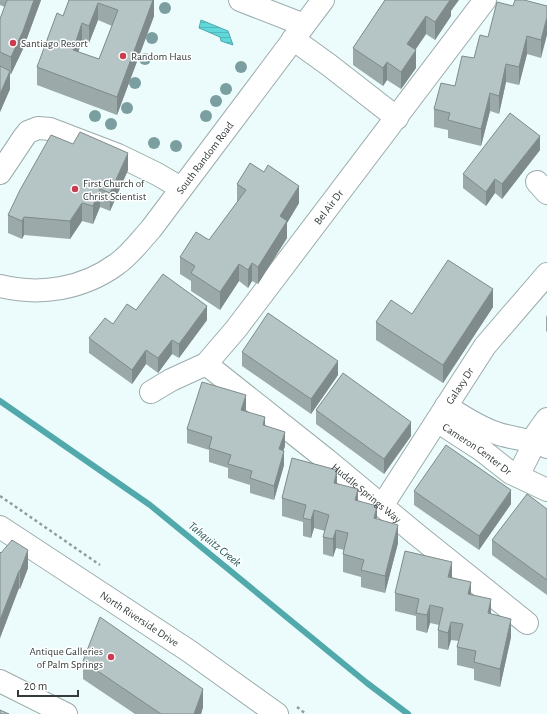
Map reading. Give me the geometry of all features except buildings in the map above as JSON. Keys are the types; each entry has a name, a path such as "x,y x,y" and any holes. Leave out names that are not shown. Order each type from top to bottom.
{"street":[{"path":"240,0 298,32 330,65 397,118"},
{"name":"South Random Road","path":"0,286 28,291 45,291 64,288 99,276 118,264 133,250 323,0"},
{"name":"Bel Air Dr","path":"151,392 171,380 206,364 236,329 485,0"},
{"path":"0,172 28,132 38,128 50,129 118,155 157,174 181,188"},
{"name":"Galaxy Dr","path":"382,506 485,346 547,274"},
{"name":"Huddle Springs Way","path":"206,364 327,460 527,623"},
{"name":"Cameron Center Dr","path":"442,414 497,434 541,444"},
{"name":"Cameron Center Dr","path":"442,414 483,451 511,473 547,490"},
{"name":"Cameron Center Dr","path":"541,444 537,433 547,419"},
{"name":"Cameron Center Dr","path":"518,476 541,444"},
{"name":"North Riverside Drive","path":"0,527 189,651 277,714"},
{"path":"0,681 66,714"}],"water":[{"path":"201,20 228,31 233,45 221,41 220,37 199,28"}],"waterway":[{"name":"Tahquitz Creek","path":"0,401 150,505 367,683 408,714"}],"place":[{"name":"Santiago Resort","path":"13,43"},
{"name":"Random Haus","path":"123,56"},
{"name":"First Church of Christ Scientist","path":"75,189"},
{"name":"Antique Galleries of Palm Springs","path":"111,657"}]}
